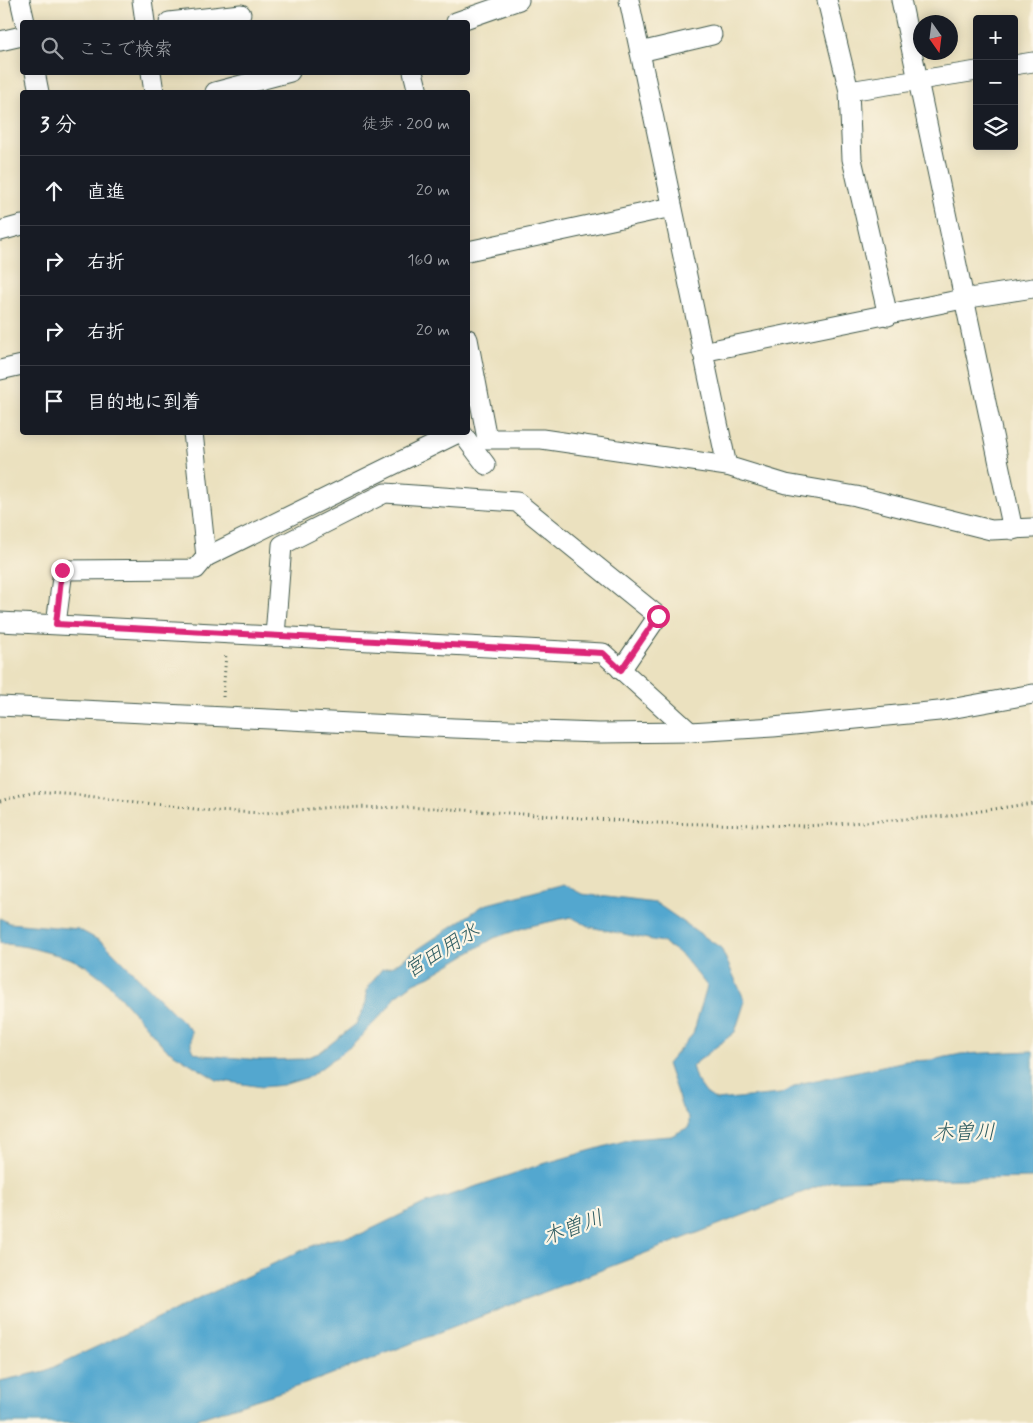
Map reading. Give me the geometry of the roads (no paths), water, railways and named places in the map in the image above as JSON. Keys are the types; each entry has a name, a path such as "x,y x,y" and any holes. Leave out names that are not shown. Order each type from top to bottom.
{"street":[{"path":"20,0 25,20"},
{"path":"142,0 145,20"},
{"path":"629,0 727,466"},
{"path":"827,0 849,90 852,159 888,316"},
{"path":"901,0 1013,530"},
{"path":"461,20 511,1"},
{"path":"188,20 241,14"},
{"path":"640,52 712,35"},
{"path":"0,41 20,36"},
{"path":"1018,64 1033,62"},
{"path":"849,90 973,72"},
{"path":"36,75 39,90"},
{"path":"151,75 154,90"},
{"path":"222,90 279,75"},
{"path":"414,75 418,90"},
{"path":"470,251 672,207"},
{"path":"0,231 20,226"},
{"path":"702,352 888,316 963,299 1033,288"},
{"path":"470,350 487,439 542,439 727,466 786,484 856,496 991,530 1033,528"},
{"path":"0,370 20,365"},
{"path":"193,435 206,557"},
{"path":"56,624 62,570 196,569 206,557 454,435"},
{"path":"462,435 486,465"},
{"path":"275,636 282,545 385,493 517,502 658,616 621,670"},
{"path":"0,622 603,653 690,732"},
{"path":"0,706 454,728 599,733 690,732 773,727 939,711 1033,694"}],"water":[{"path":"563,884 582,894 656,903 721,948 745,1001 735,1032 692,1066 696,1079 706,1093 716,1100 780,1094 802,1083 906,1061 931,1060 961,1054 1033,1051 1033,1178 832,1181 314,1381 185,1423 0,1423 0,1381 45,1371 307,1248 328,1240 361,1234 421,1205 539,1165 631,1139 671,1136 689,1127 689,1118 682,1108 667,1064 693,1034 707,986 682,955 662,942 590,927 571,917 526,927 494,938 430,976 412,984 395,997 388,1008 354,1044 309,1077 283,1085 262,1087 217,1080 166,1049 106,981 86,966 69,958 27,947 0,943 0,918 9,923 78,929 104,943 191,1030 191,1045 194,1052 202,1055 262,1060 302,1059 319,1053 356,1024 366,1003 367,990 382,969 393,966 484,905"}],"water label":[{"name":"宮田用水","path":"442,951"},
{"name":"木曽川","path":"964,1133"},
{"name":"木曽川","path":"573,1228"}]}
